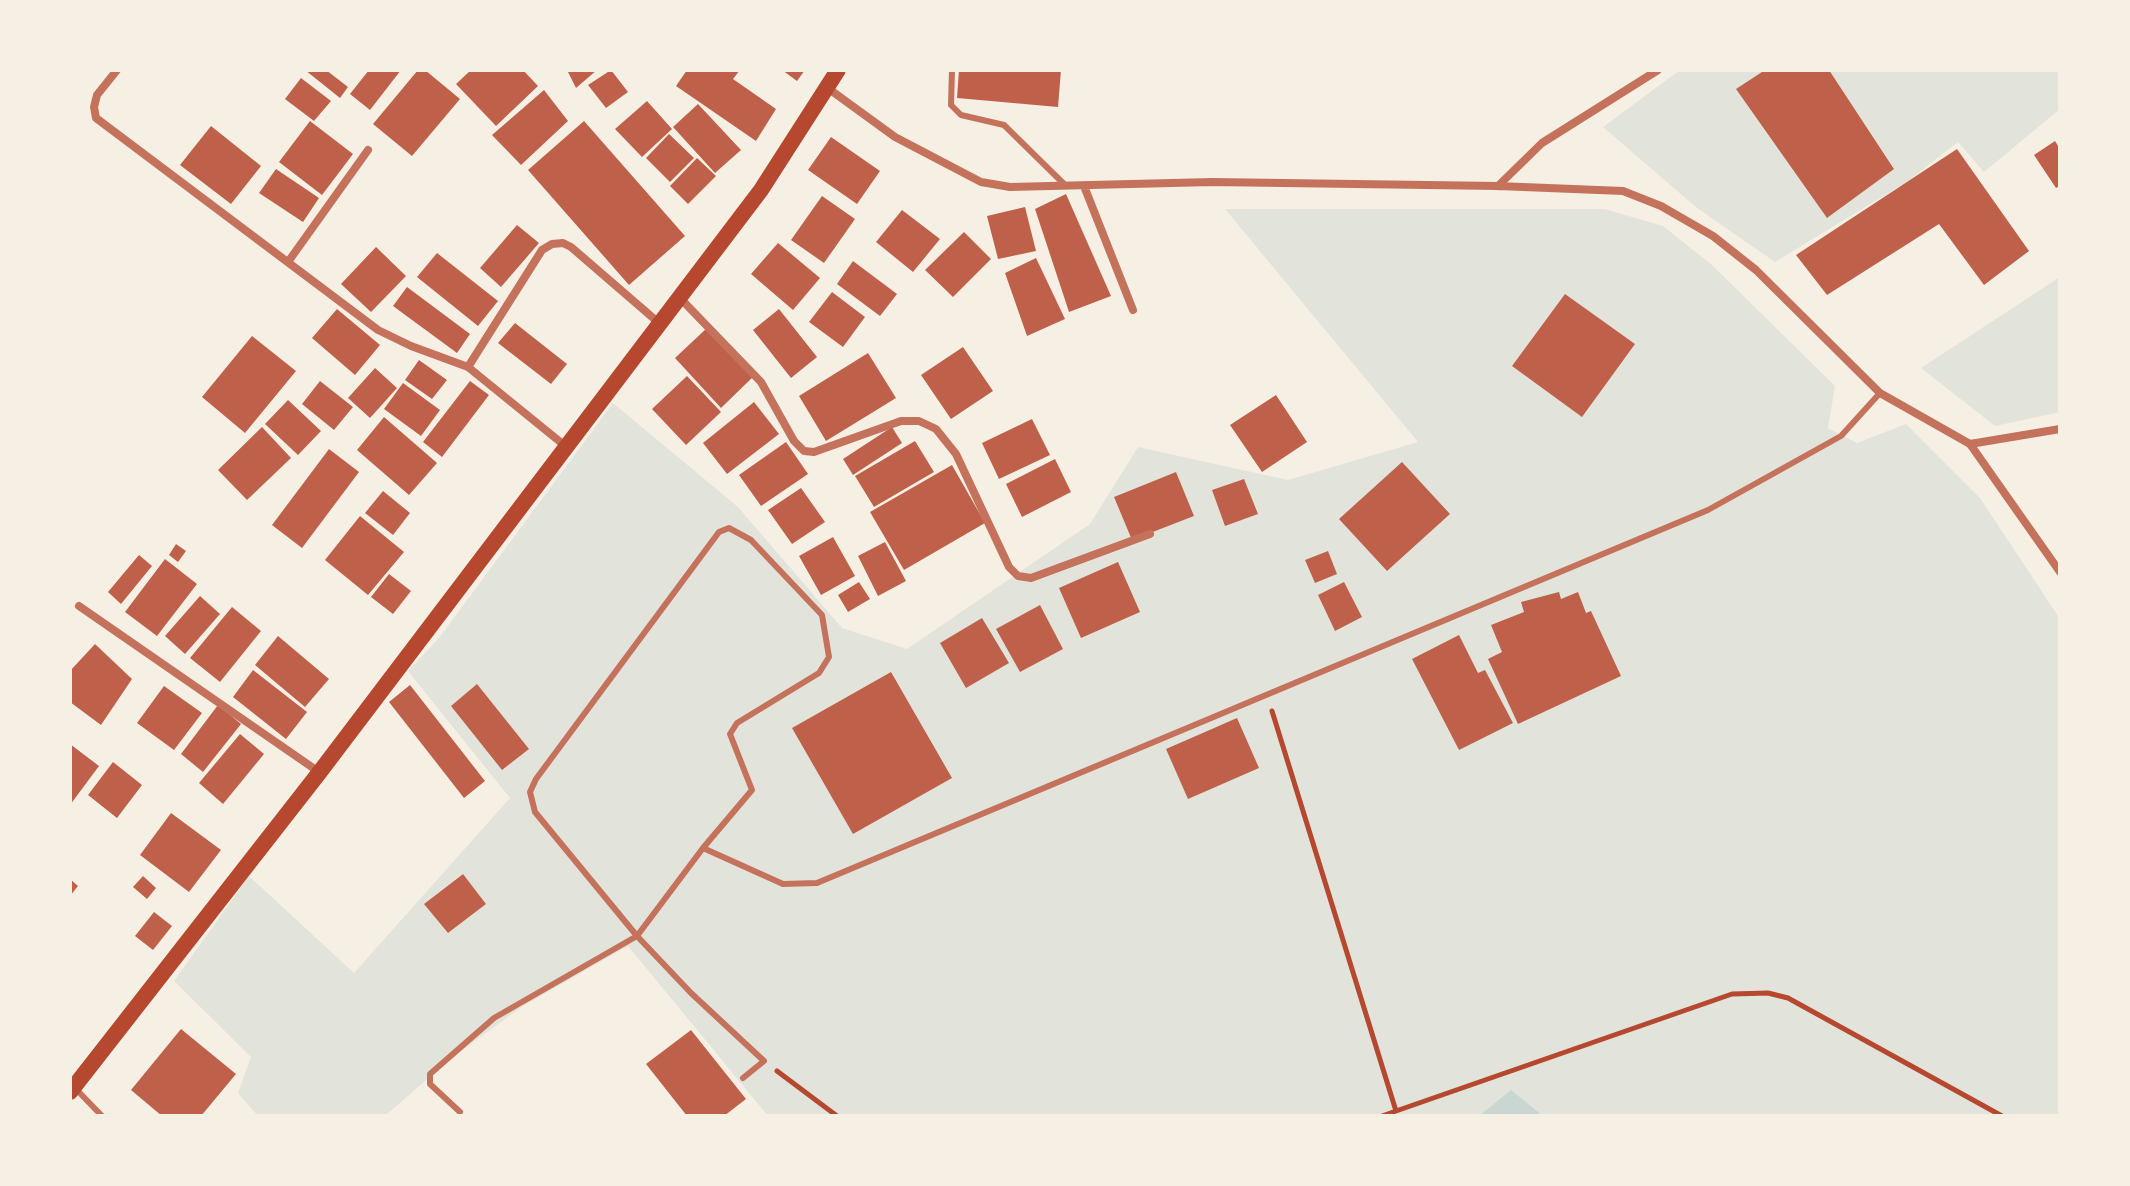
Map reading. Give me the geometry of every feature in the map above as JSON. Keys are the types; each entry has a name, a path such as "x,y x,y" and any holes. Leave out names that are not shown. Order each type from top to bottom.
{"main road":[{"path":"72,1090 319,773 564,445 761,190 829,89 838,70"}],"street":[{"path":"117,70 97,95 94,107 96,118 378,330 468,367 564,445"},
{"path":"1498,186 1542,143 1658,70"},
{"path":"829,89 895,137 981,182 1010,187 1285,181 1623,191 1661,206 1713,236 1756,270 1880,393 1970,444 2060,572"},
{"path":"288,262 368,150"},
{"path":"1084,186 1133,310"},
{"path":"468,367 542,250 552,244 571,247 659,323"},
{"path":"679,297 761,382 794,441 804,451 814,452 901,421 919,421 936,429 956,454 1009,567 1018,576 1031,578 1150,534"},
{"path":"1970,444 2060,429"},
{"path":"79,606 319,773"}],"lane":[{"path":"952,70 951,105 961,115 1004,125 1065,185"},
{"path":"703,848 783,884 817,883 1708,510 1845,433 1880,393"},
{"path":"460,1112 430,1084 430,1074 494,1018 637,936 703,848 752,790 730,734 737,723 819,673 829,657 822,615 745,534 729,528 719,532 536,779 530,792 535,812 637,936 691,993 764,1061 743,1078"},
{"path":"72,1090 102,1116"}],"path":[{"path":"1267,695 1396,1111"},
{"path":"1382,1116 1732,994 1768,993 1788,998 2002,1116"},
{"path":"764,1061 837,1116"}],"shaded area":[{"path":"1680,70 1765,70 1737,89 1827,218 1894,168 1829,70 2060,70 2060,109 1984,172 1958,142 1908,181 1775,262 1697,208 1603,127"},
{"path":"1225,209 1605,209 1663,226 1712,265 1835,386 1828,428 1857,443 1906,424 1980,498 2060,619 2060,1116 768,1116 628,946 523,1006 450,1059 385,1116 258,1116 238,1093 251,1057 174,981 249,876 354,973 510,798 408,671 439,638 613,403 738,507 842,628 907,649 1090,524 1138,447 1288,480 1418,442","holes":["462,874 486,904 448,933 425,903"]},
{"path":"2060,277 2060,412 1995,426 1921,368"},
{"path":"1511,1090 1543,1116 1479,1116"}],"building":[{"path":"305,70 326,70 348,87 340,98"},
{"path":"369,70 401,70 370,110 350,94"},
{"path":"418,70 425,70 460,99 412,156 373,124"},
{"path":"471,70 523,70 538,86 496,126 456,84"},
{"path":"567,70 597,70 576,88"},
{"path":"611,70 628,92 606,108 588,85"},
{"path":"687,70 740,70 733,79 776,109 756,141 676,86"},
{"path":"782,70 805,70 797,81"},
{"path":"959,70 1061,70 1058,107 957,98"},
{"path":"1765,70 1829,70 1894,169 1827,218 1736,89"},
{"path":"301,78 331,101 314,121 285,99"},
{"path":"544,90 568,121 521,165 492,135"},
{"path":"647,101 672,129 642,157 615,129"},
{"path":"698,104 741,150 715,173 673,127"},
{"path":"310,121 353,154 322,195 279,162"},
{"path":"584,121 685,236 629,285 528,170"},
{"path":"211,126 261,166 231,204 180,165"},
{"path":"669,134 694,158 670,182 646,158"},
{"path":"831,137 880,171 857,204 808,170"},
{"path":"2055,141 2060,149 2060,186 2056,188 2034,155"},
{"path":"1957,149 2029,251 1984,285 1939,224 1827,295 1796,255"},
{"path":"697,158 716,176 688,204 670,186"},
{"path":"276,169 319,198 303,222 259,193"},
{"path":"1066,194 1111,296 1069,312 1035,209"},
{"path":"822,196 855,219 824,263 791,240"},
{"path":"1025,207 1036,251 998,259 987,216"},
{"path":"902,210 940,239 913,272 876,242"},
{"path":"517,225 539,243 501,287 480,268"},
{"path":"964,232 991,259 953,297 925,270"},
{"path":"778,243 820,278 793,310 751,274"},
{"path":"376,247 406,276 371,312 341,284"},
{"path":"437,253 498,301 478,326 417,277"},
{"path":"1036,258 1065,319 1027,336 1005,273"},
{"path":"853,261 897,294 880,316 837,284"},
{"path":"407,287 470,334 457,353 393,306"},
{"path":"832,292 865,317 843,347 809,322"},
{"path":"1565,294 1635,344 1582,417 1512,366"},
{"path":"337,309 380,345 355,375 312,338"},
{"path":"779,309 817,357 791,378 753,330"},
{"path":"515,323 567,364 551,384 498,343"},
{"path":"708,327 755,375 721,408 675,358"},
{"path":"252,336 296,371 245,433 202,397"},
{"path":"963,347 993,391 951,419 921,375"},
{"path":"868,353 896,398 826,441 799,396"},
{"path":"419,360 447,380 432,399 405,380"},
{"path":"375,368 397,388 370,418 348,398"},
{"path":"687,376 721,412 686,445 652,409"},
{"path":"320,381 353,407 334,430 302,404"},
{"path":"470,381 489,395 442,457 423,442"},
{"path":"403,383 440,410 421,436 384,409"},
{"path":"1276,395 1307,442 1262,472 1230,425"},
{"path":"288,400 321,431 298,455 265,424"},
{"path":"754,402 779,434 727,474 703,443"},
{"path":"384,417 437,463 409,495 357,450"},
{"path":"1032,419 1050,455 999,479 982,443"},
{"path":"262,427 291,458 247,500 218,470"},
{"path":"892,427 902,443 853,475 843,459"},
{"path":"915,441 934,472 874,507 855,476"},
{"path":"786,442 808,474 761,506 739,475"},
{"path":"329,449 359,472 302,548 272,525"},
{"path":"1055,459 1071,492 1022,517 1006,484"},
{"path":"1402,462 1450,514 1387,571 1339,519"},
{"path":"952,465 985,523 904,570 870,512"},
{"path":"1176,472 1194,516 1132,540 1114,497"},
{"path":"1244,479 1258,514 1225,526 1212,490"},
{"path":"801,488 825,522 792,544 768,510"},
{"path":"383,491 410,513 393,535 365,513"},
{"path":"360,516 404,552 368,595 325,560"},
{"path":"833,537 855,576 821,595 799,556"},
{"path":"885,542 906,581 878,596 858,556"},
{"path":"176,544 186,551 178,562 169,555"},
{"path":"1328,551 1337,574 1315,583 1305,560"},
{"path":"139,555 152,566 121,604 108,592"},
{"path":"165,559 197,584 157,636 125,612"},
{"path":"1118,562 1140,612 1081,638 1059,588"},
{"path":"389,574 411,591 393,614 371,597"},
{"path":"859,582 870,599 848,612 838,595"},
{"path":"1344,582 1362,617 1335,631 1318,595"},
{"path":"1559,592 1561,599 1578,592 1586,613 1591,611 1621,676 1518,724 1488,659 1502,652 1491,625 1524,612 1521,602"},
{"path":"200,596 220,614 185,654 165,636"},
{"path":"1040,605 1063,649 1020,672 996,629"},
{"path":"232,607 261,631 220,682 190,658"},
{"path":"982,618 1009,663 966,688 940,643"},
{"path":"1459,635 1478,673 1485,670 1513,723 1459,750 1412,659"},
{"path":"278,636 329,679 305,707 255,665"},
{"path":"95,644 132,679 101,725 70,702 70,671"},
{"path":"253,670 307,712 286,739 233,697"},
{"path":"891,672 952,778 853,834 792,728"},
{"path":"477,684 529,749 502,770 451,706"},
{"path":"410,685 485,781 464,798 389,702"},
{"path":"164,686 202,713 174,750 137,723"},
{"path":"218,705 241,724 203,772 181,754"},
{"path":"1237,718 1259,768 1188,799 1166,749"},
{"path":"240,734 264,754 223,804 199,783"},
{"path":"70,744 99,766 70,805"},
{"path":"113,762 142,785 117,818 88,795"},
{"path":"171,813 221,850 189,892 140,855"},
{"path":"463,874 486,904 448,933 424,904"},
{"path":"143,876 156,888 147,899 133,887"},
{"path":"70,879 78,886 70,896"},
{"path":"154,912 172,926 153,950 135,936"},
{"path":"181,1029 236,1074 201,1116 162,1116 131,1090"},
{"path":"691,1030 746,1099 724,1116 687,1116 646,1064"}]}
